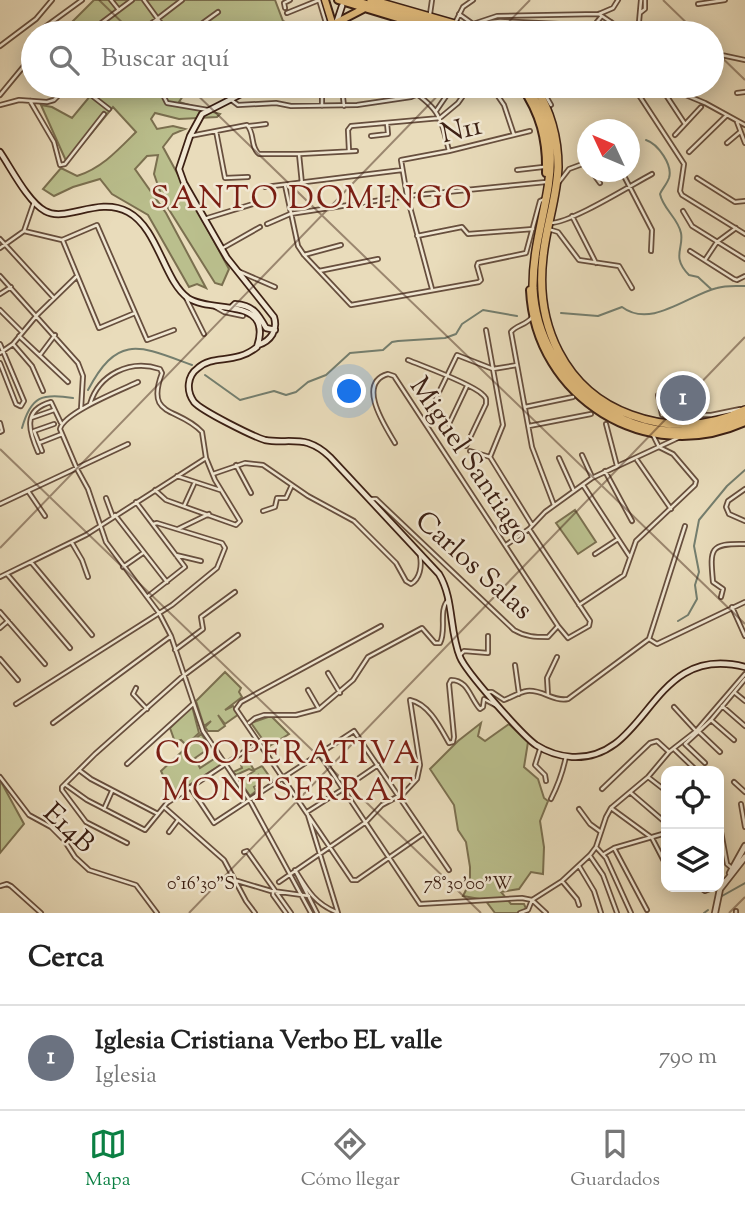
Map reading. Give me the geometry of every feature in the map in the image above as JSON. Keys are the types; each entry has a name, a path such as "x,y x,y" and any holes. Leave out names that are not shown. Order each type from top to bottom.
{"highway":[{"path":"351,0 422,21"},
{"path":"373,0 446,21"},
{"path":"531,98 542,116 550,147 550,183 533,288 538,320 558,365 589,399 604,410 638,426 669,432 686,432 745,421"},
{"path":"543,98 553,125 558,165 541,276 542,307 556,349 569,371 609,405 659,423 704,423 745,409"}],"main road":[{"path":"325,0 331,21"},
{"path":"337,21 340,3 406,21"},
{"path":"329,9 335,15 349,15"},
{"path":"343,21 349,15 365,9"},
{"path":"529,98 540,121 547,167 530,276 533,316 547,355 570,388 602,414 622,424 649,433 682,436 701,435 745,421"},
{"path":"230,99 198,118 179,172 235,270 274,317 275,330 269,340 245,356 206,363 196,369 189,384 195,402 259,438 269,441 305,442 319,448 370,499 439,574 448,600 459,655 465,667 528,739 540,748 566,756 595,754 612,746 629,731 670,683 690,669 720,663 745,667"},
{"path":"0,152 34,202 43,210 53,214 104,206 131,213 145,228 185,296 200,304 247,311 260,328 258,345"},
{"path":"231,308 235,304 251,307 266,328 275,330"},
{"path":"734,870 745,846"},
{"path":"715,913 718,893 745,857"}],"street":[{"path":"33,21 52,0"},
{"path":"53,21 82,0"},
{"path":"111,0 119,10"},
{"path":"104,21 132,0"},
{"path":"144,0 158,19"},
{"path":"155,21 182,0"},
{"path":"285,8 284,3 290,0"},
{"path":"287,13 319,0 329,21"},
{"path":"430,16 432,0"},
{"path":"457,21 463,7 473,0"},
{"path":"482,21 497,16 600,15 613,8 618,0"},
{"path":"639,21 640,13 645,9 643,0"},
{"path":"698,4 725,0 727,6"},
{"path":"206,21 218,12"},
{"path":"460,15 469,21"},
{"path":"600,15 609,21"},
{"path":"596,21 600,15"},
{"path":"0,46 21,30"},
{"path":"724,56 745,61"},
{"path":"0,95 21,70"},
{"path":"737,93 745,92"},
{"path":"0,105 14,101 43,103 54,98"},
{"path":"95,98 109,109"},
{"path":"164,98 167,103 208,110"},
{"path":"322,98 322,106"},
{"path":"343,98 344,106"},
{"path":"230,99 238,106 276,103 291,106 344,106 404,98"},
{"path":"424,98 440,118 449,151"},
{"path":"436,111 445,98"},
{"path":"349,151 349,127 440,118 462,98"},
{"path":"499,98 514,135"},
{"path":"546,98 551,105"},
{"path":"641,98 684,164 680,191 682,195 745,234"},
{"path":"669,98 685,124"},
{"path":"688,98 745,125"},
{"path":"30,101 54,142 60,165 65,164 104,114"},
{"path":"675,135 701,107"},
{"path":"689,152 727,116"},
{"path":"371,136 388,134 387,122"},
{"path":"737,122 745,143"},
{"path":"190,136 266,124"},
{"path":"249,126 254,149 259,154 356,150"},
{"path":"216,131 225,178 248,177"},
{"name":"N11","path":"402,170 401,160 530,131"},
{"path":"727,143 740,132"},
{"path":"299,154 302,184"},
{"path":"556,184 569,169 577,166"},
{"path":"517,170 547,167"},
{"path":"265,187 402,170 432,289"},
{"path":"548,226 652,174"},
{"path":"697,178 735,202 745,201"},
{"path":"267,224 290,214 407,196 546,182"},
{"path":"627,182 652,230 651,251"},
{"path":"285,185 298,246 346,303 355,304 479,282 481,280 478,263 527,252 540,201 544,199"},
{"path":"0,248 24,231 34,202"},
{"path":"204,219 256,203"},
{"path":"683,211 692,226 745,259"},
{"path":"572,216 596,263"},
{"path":"24,231 62,240 97,225 147,340 174,330"},
{"path":"548,226 556,230 579,260 619,266 632,288"},
{"path":"222,249 260,227"},
{"path":"417,236 462,227 468,234 533,229"},
{"path":"705,261 717,242 736,228"},
{"path":"0,239 54,298"},
{"path":"62,240 99,328 135,313"},
{"path":"304,256 341,245"},
{"path":"690,251 734,279 745,276"},
{"path":"319,271 378,259"},
{"path":"235,270 275,287"},
{"path":"0,276 55,335 81,369 82,409"},
{"path":"1,352 13,344 37,315 76,276"},
{"path":"0,294 10,287"},
{"path":"185,296 204,334"},
{"path":"215,307 243,316"},
{"path":"0,310 22,332"},
{"path":"533,316 526,324 512,330 532,447 554,505"},
{"path":"486,330 503,425 490,457"},
{"path":"40,355 55,335"},
{"path":"19,336 68,382"},
{"path":"0,344 1,352 24,401 21,406 16,404 0,363"},
{"path":"13,344 33,366 43,391"},
{"path":"425,421 457,355 493,369 517,365"},
{"path":"408,360 482,394 486,404 466,446"},
{"path":"90,405 98,386 121,369 140,366 160,369 162,373 156,391 157,401 163,408 202,432 206,458 239,519 239,524 166,500 155,490"},
{"name":"Miguel Santiago","path":"395,443 380,416 373,388 376,380 383,375 392,374 568,638"},
{"path":"61,423 82,409 138,382"},
{"path":"449,424 467,386"},
{"path":"658,395 662,415 711,415 745,409"},
{"path":"525,407 573,397"},
{"path":"54,424 34,431 40,451 30,431 35,410 51,402 61,423 62,434 88,489 106,542 159,613 171,636 203,731 249,799 311,913"},
{"path":"31,418 55,410"},
{"path":"528,426 591,414"},
{"path":"0,423 1,432"},
{"path":"606,424 617,466"},
{"path":"579,605 624,575 636,541 696,483 673,454 659,447 656,439 649,433"},
{"path":"39,443 62,434"},
{"path":"506,545 592,478 682,436"},
{"path":"0,504 128,444"},
{"path":"470,451 490,457 532,525"},
{"path":"582,455 592,478"},
{"path":"0,577 72,543 206,458"},
{"path":"559,458 573,491"},
{"path":"637,459 671,509"},
{"path":"214,474 236,465 263,465 317,502 354,522 396,563 406,581 411,584 416,580 421,567 419,553"},
{"path":"236,465 251,493"},
{"path":"605,471 632,521"},
{"path":"177,476 221,489"},
{"path":"184,506 194,483"},
{"path":"263,511 275,507 277,498 286,498 292,485"},
{"path":"583,485 630,557"},
{"path":"745,489 728,501 726,507 729,514 745,521"},
{"path":"28,491 45,516"},
{"path":"106,498 114,516 167,582"},
{"name":"Carlos Salas","path":"370,499 376,499 514,630 534,638 548,637 558,626"},
{"path":"136,502 185,567 147,597"},
{"path":"178,529 209,514"},
{"path":"16,704 159,613 216,568 224,544 153,524"},
{"path":"487,692 505,700 529,690 557,700 574,696 649,639 685,526"},
{"path":"529,529 591,623 580,633 568,638 566,643"},
{"path":"595,554 618,539"},
{"path":"72,543 88,577"},
{"path":"721,597 723,589 713,582 711,555 723,544 745,544"},
{"path":"123,567 143,553"},
{"path":"176,555 201,561"},
{"path":"31,562 92,635"},
{"path":"7,574 70,648"},
{"path":"175,650 202,629 201,617 235,592"},
{"path":"248,724 264,715 296,715 319,709 340,693 358,674 368,657 422,628 435,643 440,643 443,637 444,605 448,600"},
{"path":"649,639 657,644 745,602"},
{"path":"732,607 745,636"},
{"path":"0,612 45,664"},
{"path":"0,628 8,621"},
{"path":"381,626 237,704 236,709 354,881 423,834"},
{"path":"127,843 86,822 62,790 65,784 183,676 238,635"},
{"path":"53,723 171,636"},
{"path":"459,655 464,651 488,653 488,636"},
{"path":"548,695 547,678 558,657"},
{"path":"0,659 18,680"},
{"path":"515,665 519,694"},
{"path":"328,673 340,693"},
{"path":"705,762 685,744 745,674"},
{"path":"520,913 528,910 532,900 562,881 590,855 595,849 611,808 648,777 669,752 711,720 743,685 745,679"},
{"path":"279,882 366,822 382,805 411,787 420,772 410,700 418,703 435,718 449,743 453,742 454,737 449,684 451,680 463,683 480,709 484,699 494,706 499,706"},
{"path":"136,688 133,694 147,709"},
{"path":"308,690 319,709"},
{"path":"734,692 745,701"},
{"path":"127,764 193,704"},
{"path":"722,706 745,726"},
{"path":"674,707 720,752"},
{"path":"711,720 734,740"},
{"path":"190,787 214,823 354,731 449,870"},
{"path":"65,784 87,800 143,830 164,807 190,787 260,741"},
{"path":"602,789 650,743 657,741 669,752"},
{"path":"540,748 535,765 545,775 546,781"},
{"path":"674,749 692,766"},
{"path":"319,752 420,904 515,897 532,900 543,912"},
{"path":"551,799 563,775 566,756"},
{"path":"359,778 377,765"},
{"path":"79,770 112,791 158,814"},
{"name":"E14B","path":"0,777 29,815 51,827 89,870 136,885 157,913"},
{"path":"648,777 661,787"},
{"path":"734,782 745,792"},
{"path":"307,812 343,789"},
{"path":"104,809 112,791"},
{"path":"631,792 661,818"},
{"path":"741,804 745,827"},
{"path":"164,807 224,860 255,913"},
{"path":"611,808 652,838 661,855"},
{"path":"579,809 590,824 601,832"},
{"path":"307,812 337,913"},
{"path":"169,832 178,820"},
{"path":"720,829 727,864 734,870"},
{"path":"604,854 614,848 661,835"},
{"path":"614,848 647,910"},
{"path":"595,849 604,854 631,913"},
{"path":"244,852 247,851 291,913"},
{"path":"590,855 603,875 617,913"},
{"path":"579,866 594,891 601,913"},
{"path":"295,870 318,913"},
{"path":"724,881 728,878"},
{"path":"234,880 274,891 309,896 337,913"},
{"path":"562,881 579,905"},
{"path":"0,886 7,884 41,913"},
{"path":"274,891 273,895 286,913"},
{"path":"318,913 322,906"}],"green space":[{"path":"94,0 275,0 283,21 73,21"},
{"path":"89,98 182,98 179,102 220,114 217,117 179,119 155,113 151,119 157,129 173,126 185,129 173,134 163,147 229,269 222,285 215,283 163,200 154,174 158,155 147,156 135,169 166,213 206,288 197,284 189,287 148,215 112,194 100,179 54,196 43,189 61,168 77,176 94,168 109,158 136,132 113,107 67,163 41,105 52,107 72,118"},
{"path":"575,510 596,542 578,554 556,523"},
{"path":"225,672 241,688 239,692 242,697 225,710 233,706 239,714 225,724 218,715 225,726 218,731 208,731 205,727 211,721 204,726 196,701"},
{"path":"192,706 199,733 186,745 181,740 175,742 170,728"},
{"path":"271,716 289,734 268,747 251,723"},
{"path":"481,723 478,736 485,741 509,724 528,742 524,767 538,779 544,798 548,801 540,821 544,847 543,874 531,872 519,889 501,892 511,904 524,904 528,913 495,913 485,900 463,896 470,882 466,842 458,830 454,805 430,769"},
{"path":"201,734 211,747 195,758 200,768 217,757 222,764 172,796 161,771"},
{"path":"248,760 254,770 262,766 272,780 262,779 258,774 261,783 254,787 256,791 250,796 240,781 254,771 249,769 236,775 233,772 242,768 241,765"},
{"path":"0,780 24,824 0,853"}],"waterway":[{"path":"646,140 660,150 669,167 669,178 660,194 681,233 681,263 689,275 698,277 711,289"},
{"path":"561,313 598,316 622,307 633,313 657,313 717,288 745,286"},
{"path":"205,375 240,400 274,391 286,395 326,375 350,353 383,350 392,342 398,341 445,338 456,334 462,324 483,310 517,316"},
{"path":"88,390 110,359 120,352 132,349 158,353 192,365"},
{"path":"22,428 29,409 39,399 53,396 73,398"},
{"path":"678,621 688,615 697,599 695,585 699,572 694,546 699,520 727,486 745,470"},
{"path":"722,896 745,883"},
{"path":"704,913 708,910"}],"place":[{"name":"Iglesia Cristiana Verbo EL valle","path":"683,398"}],"district":[{"name":"SANTO DOMINGO","path":"312,197"},
{"name":"COOPERATIVA MONTSERRAT","path":"288,770"}]}
